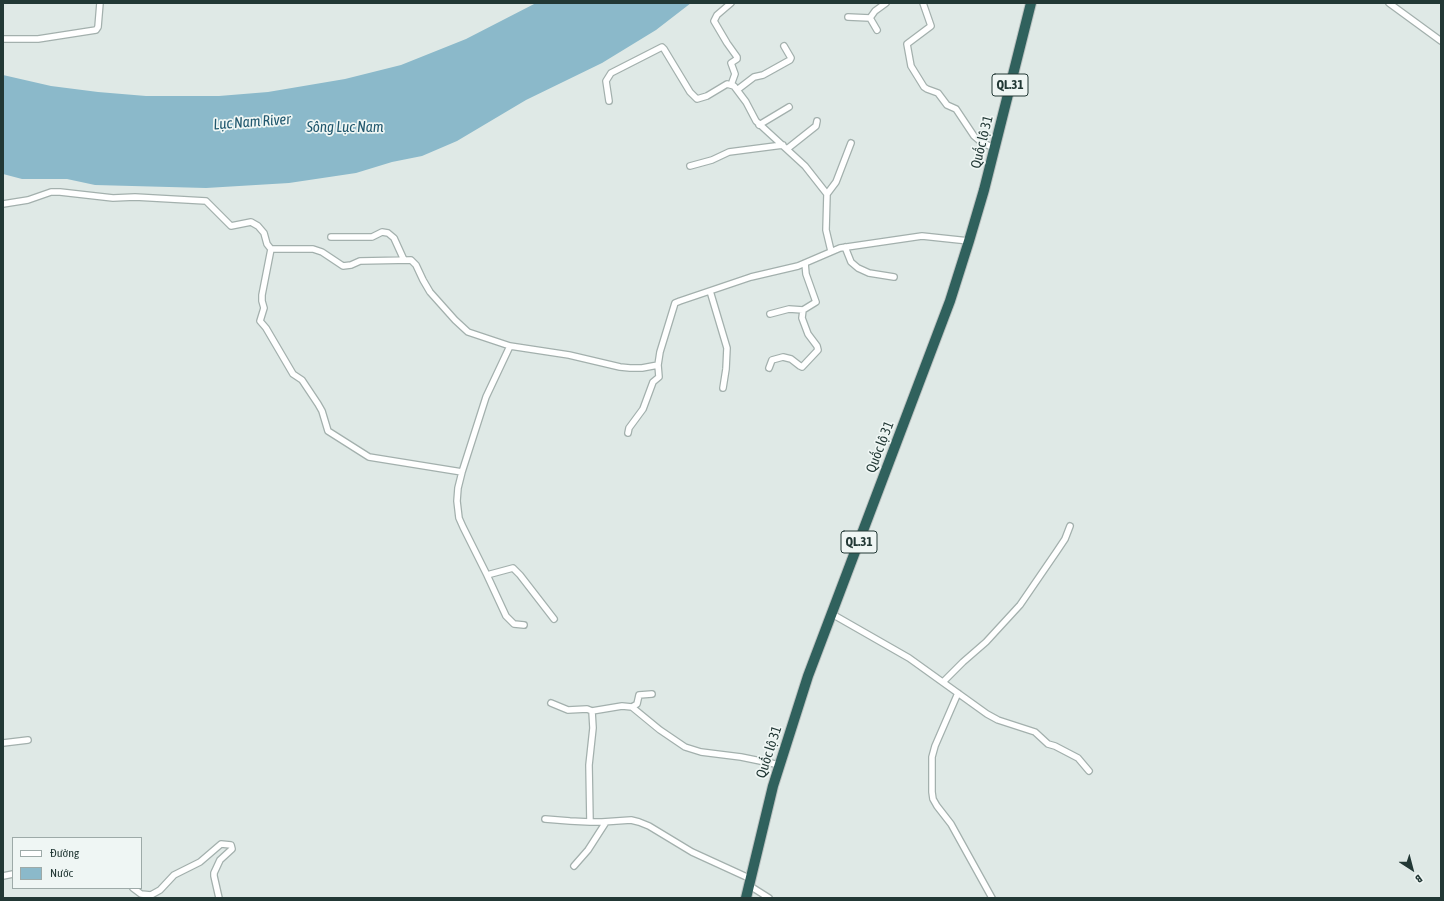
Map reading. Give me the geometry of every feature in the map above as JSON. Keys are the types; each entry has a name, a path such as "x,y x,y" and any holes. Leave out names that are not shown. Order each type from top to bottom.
{"highway":[{"name":"Quốc lộ 31","path":"746,898 772,786 780,766 808,676 950,301 990,168 1031,3"}],"street":[{"path":"3,39 38,39 96,30 98,27 100,3"},
{"path":"731,3 717,15 714,21 737,57 737,59 731,64 735,74 731,85"},
{"path":"870,18 875,11 886,3"},
{"path":"923,3 931,26 907,44 911,66 924,87 938,93 947,105 956,109 974,136 981,142 994,148"},
{"path":"1389,3 1441,41"},
{"path":"848,16 870,18"},
{"path":"870,18 878,30"},
{"path":"738,90 754,78 765,74 790,60 791,58 784,46"},
{"path":"609,101 606,81 611,73 662,47 690,92 697,99 707,96 727,84 738,90 759,124 805,166 827,194"},
{"path":"759,124 789,107"},
{"path":"690,166 712,160 729,152 785,147 816,126 817,121"},
{"path":"831,251 826,230 827,194 836,182 851,143"},
{"path":"3,204 28,200 51,192 113,198 203,200 208,203 231,226 251,222 258,226 264,233 271,249 262,295 264,308 260,321 266,328 293,374 302,380 318,404 323,413 328,431 369,457 462,472"},
{"path":"331,237 372,237 382,232 388,233 394,238 404,260"},
{"path":"628,433 629,428 643,409 653,382 659,377 658,365 660,352 675,303 751,277 805,264 831,251 845,247 922,236 969,241"},
{"path":"845,247 851,262 858,268 868,273 894,278"},
{"path":"271,249 318,250 343,266 351,266 360,261 410,260 414,262 430,292 468,332 510,346 569,355 620,368 642,368 658,365"},
{"path":"770,314 789,309 802,310 816,302 806,274 805,264"},
{"path":"710,291 726,348 726,372 723,388"},
{"path":"769,368 772,360 783,357 791,359 802,366 818,350 817,346 808,334 802,318 802,310"},
{"path":"510,346 486,397 462,472 457,495 459,518 462,527 508,620 514,624 524,625"},
{"path":"942,682 986,642 1020,605 1034,587 1065,539 1070,526"},
{"path":"487,575 513,568 554,619"},
{"path":"832,614 909,658 987,714 998,720 1035,732 1048,744 1078,758 1089,771"},
{"path":"958,693 932,756 933,799 951,824 992,898"},
{"path":"632,707 636,704 639,695 652,694"},
{"path":"551,703 568,710 586,709 592,711 622,706 632,707 660,730 685,747 701,752 741,757 780,766"},
{"path":"590,822 589,765 593,728 592,711"},
{"path":"3,743 28,740"},
{"path":"545,819 590,822 631,820 639,822 649,826 692,852 750,883 769,898"},
{"path":"574,866 588,850 606,822"},
{"path":"134,889 141,894 151,895 160,890 174,875 200,862 221,844 232,845 232,849 220,860 214,873 219,898"}],"water":[{"name":"Sông Lục Nam","path":"536,3 691,3 656,30 602,63 526,100 457,141 422,156 392,162 356,173 289,183 206,188 95,185 67,179 22,179 3,174 3,75 51,86 146,96 219,96 268,92 345,79 401,65 466,39"}],"water label":[{"name":"Lục Nam River","path":"252,122"}]}
